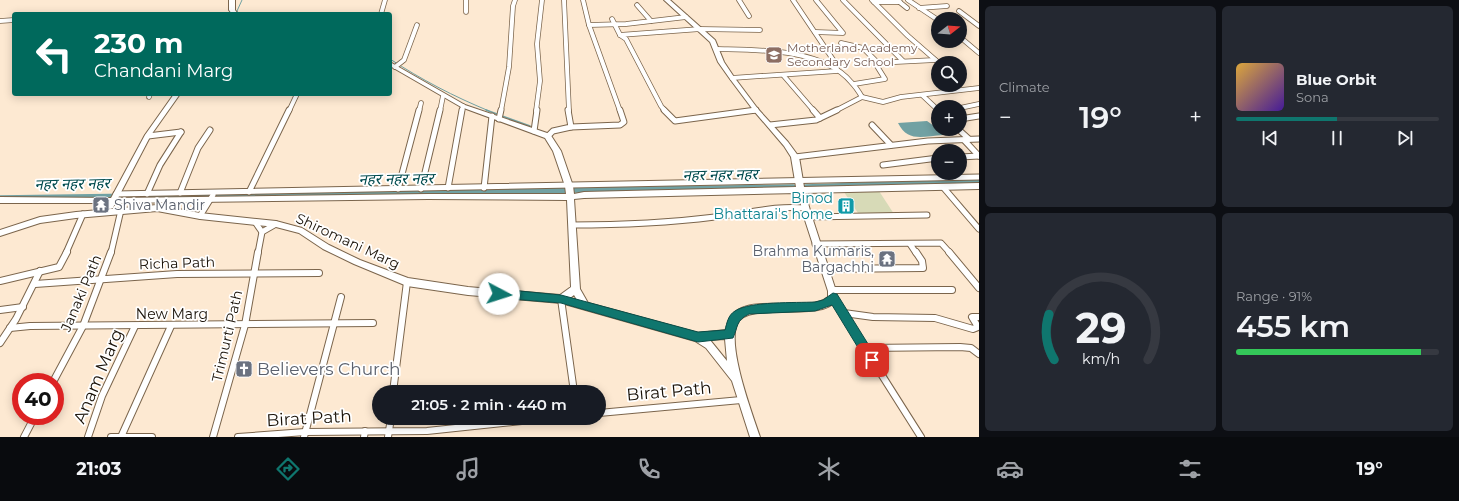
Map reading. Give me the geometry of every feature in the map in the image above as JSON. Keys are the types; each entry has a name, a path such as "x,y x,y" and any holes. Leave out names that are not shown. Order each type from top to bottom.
{"street":[{"path":"232,0 231,6 234,12"},
{"path":"382,12 385,0"},
{"path":"466,0 466,12"},
{"path":"484,188 496,118 509,67 513,6 515,0"},
{"path":"534,131 540,81 537,44 542,0"},
{"path":"564,0 568,107 571,127"},
{"path":"548,136 554,131 571,127 620,125 624,122 589,25 583,0"},
{"path":"666,0 713,41 722,62 732,78 795,157 800,186 815,244 832,294 921,437"},
{"path":"739,0 749,16"},
{"path":"793,0 836,64 837,71"},
{"path":"815,32 843,33 816,0"},
{"path":"843,0 903,61"},
{"path":"908,0 931,16"},
{"path":"873,1 898,1 907,8"},
{"path":"873,1 931,56"},
{"path":"637,5 651,21"},
{"path":"918,8 947,6"},
{"path":"959,11 979,26"},
{"path":"589,25 686,17"},
{"path":"612,19 613,24 620,35 626,39 661,106 675,121 756,110"},
{"path":"0,21 12,20"},
{"path":"393,66 404,60 417,24"},
{"path":"620,35 700,29 760,30"},
{"path":"841,43 864,48 877,62 875,64 885,79 854,84"},
{"path":"967,43 979,53"},
{"path":"717,49 796,54 837,71 854,84 862,97"},
{"path":"877,62 931,60"},
{"path":"393,66 443,96 463,106 548,136 557,151 569,191 576,289 585,306"},
{"path":"732,78 837,71"},
{"path":"783,75 820,118"},
{"path":"770,125 820,118 862,97 881,102 901,97 922,96 979,88"},
{"path":"107,212 148,136 176,96"},
{"path":"249,192 296,96"},
{"path":"421,188 443,96"},
{"path":"922,96 931,104"},
{"path":"398,189 421,103"},
{"path":"967,107 979,104"},
{"path":"448,188 463,106"},
{"path":"967,118 979,116"},
{"path":"872,125 891,145"},
{"path":"180,193 198,148 210,130"},
{"path":"147,194 160,165 181,132 148,136"},
{"path":"964,136 979,156"},
{"path":"795,157 891,145 979,139"},
{"path":"967,156 979,156"},
{"path":"884,164 931,159"},
{"path":"114,197 147,194 214,192 421,188 484,188 569,191 584,195 979,177"},
{"path":"0,200 114,197 210,200 466,196 569,191 800,186 979,186"},
{"path":"943,187 979,229"},
{"path":"200,216 214,192"},
{"path":"572,225 603,225 726,216 791,206 806,208"},
{"name":"Shiromani Marg","path":"0,233 40,220 121,210 157,208 200,216 276,224 302,231 326,247 357,262 407,282 468,291 561,299 698,337 729,334"},
{"name":"Janaki Path","path":"58,373 83,326 101,277 112,253 121,210"},
{"path":"0,281 59,267 72,242 83,214"},
{"path":"808,217 927,215"},
{"path":"255,222 262,232 276,224"},
{"name":"Trimurti Path","path":"213,437 245,326 253,273 262,232"},
{"path":"815,244 941,244 979,288"},
{"path":"823,269 913,270 923,268 922,261 910,244"},
{"path":"0,343 35,284 40,271"},
{"name":"Richa Path","path":"35,284 101,277 253,273 319,273"},
{"path":"394,385 407,282"},
{"path":"573,385 561,299 576,289"},
{"path":"832,294 952,290"},
{"path":"755,437 735,379 729,334 733,320 738,314 748,310 815,307 826,304 832,294"},
{"path":"304,435 341,297"},
{"path":"0,310 22,307"},
{"path":"844,313 873,317 935,318 973,328 978,327 972,317 979,317"},
{"name":"New Marg","path":"10,328 83,326 245,326 373,323"},
{"name":"Anam Marg","path":"88,437 102,396 135,326"},
{"path":"121,437 171,326"},
{"path":"698,337 713,349 735,379"},
{"path":"865,348 960,347 971,348 979,354"},
{"name":"Birat Path","path":"606,412 742,400"},
{"path":"24,437 30,425"},
{"path":"389,435 390,425"},
{"name":"Birat Path","path":"238,437 364,434 389,435 484,425"},
{"path":"111,437 152,437"}],"green space":[{"path":"879,191 894,214 858,213 844,192"}],"water":[{"path":"927,121 931,124 931,136 933,136 917,137 912,136 902,129 898,123"}],"waterway":[{"path":"238,12 242,0"},
{"path":"392,60 438,87 489,111"},
{"path":"486,110 497,114"},
{"path":"502,116 530,126"},
{"name":"नहर नहर नहर","path":"806,187 979,181"},
{"name":"नहर नहर नहर","path":"0,198 793,187"}],"place":[{"name":"Motherland Academy Secondary School","path":"774,55"},
{"name":"Shiva Mandir","path":"101,205"},
{"name":"Binod Bhattarai's home","path":"846,206"},
{"name":"Brahma Kumaris, Bargachhi","path":"887,259"},
{"name":"Believers Church","path":"244,369"}],"route":[{"path":"499,294 561,299 698,337 729,334 733,320 738,314 748,310 815,307 826,304 833,298 844,313 872,360"}]}
